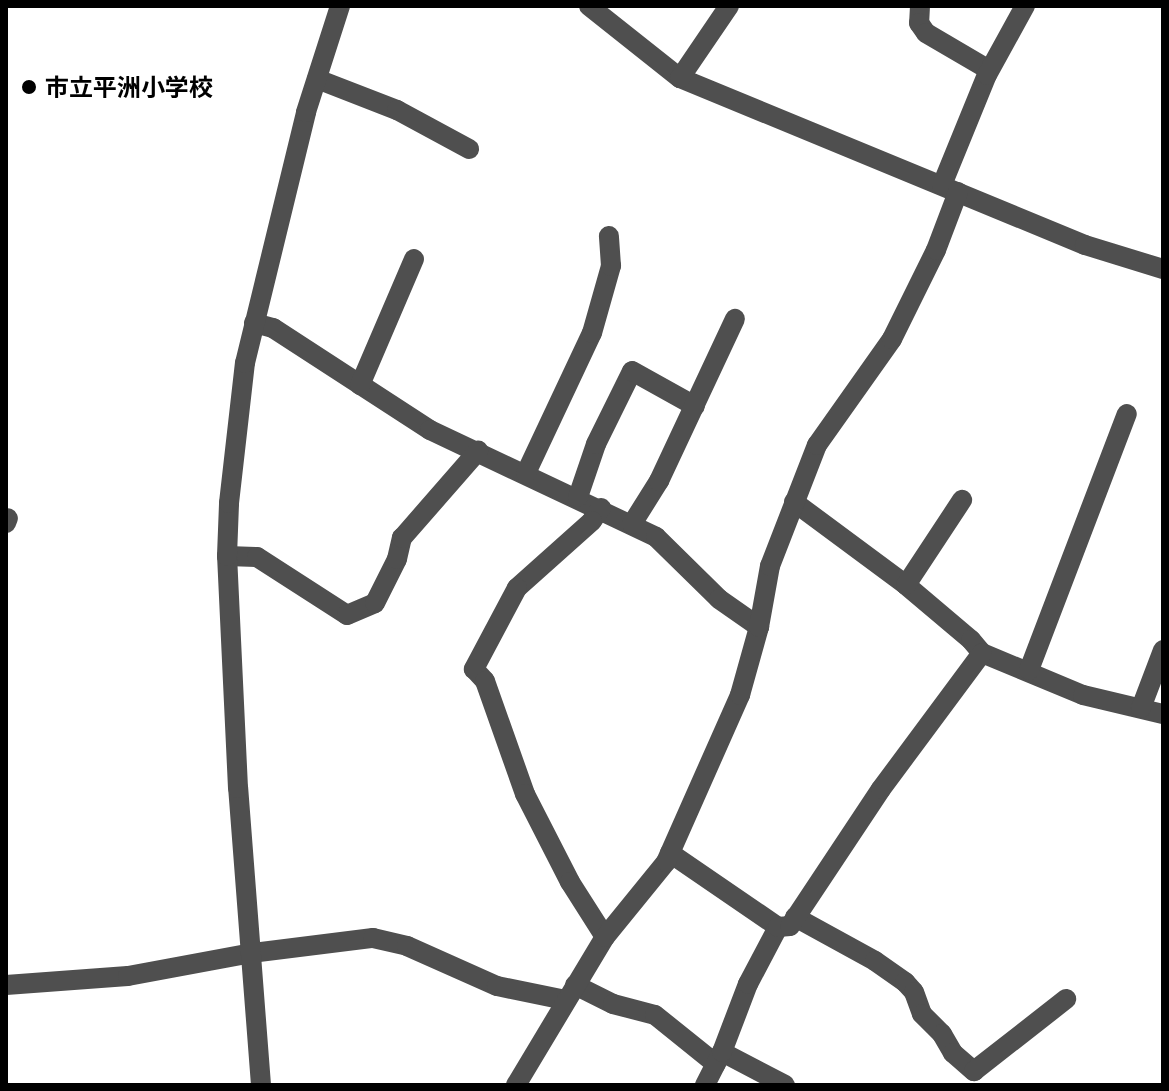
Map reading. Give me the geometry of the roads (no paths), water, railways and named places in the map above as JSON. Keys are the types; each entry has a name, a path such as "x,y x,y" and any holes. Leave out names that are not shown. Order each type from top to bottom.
{"street":[{"path":"261,1085 238,788 227,556 245,363 317,79 340,6"},
{"path":"589,6 680,78 1085,245 1163,269"},
{"path":"680,78 729,6"},
{"path":"920,6 919,23 926,33 989,70"},
{"path":"516,1085 605,937 670,853 740,695 759,627 770,566 817,445 892,339 910,306 989,70 1025,6"},
{"path":"317,79 397,110 469,149"},
{"path":"526,473 592,333 611,266 609,236"},
{"path":"360,385 414,259"},
{"path":"632,524 659,481 735,319"},
{"path":"254,323 273,328 430,430 578,497 656,537 719,599 759,627"},
{"path":"578,497 596,444 632,371 695,406"},
{"path":"1029,670 1127,414"},
{"path":"227,556 257,557 347,615 375,603 397,559 402,538 478,451"},
{"path":"906,585 962,500"},
{"path":"794,502 906,585 982,653 1083,695 1163,714"},
{"path":"601,508 592,521 517,588 474,669 485,681 525,794 570,882 605,937"},
{"path":"1141,708 1163,650"},
{"path":"705,1085 748,984 786,922 982,653"},
{"path":"670,853 786,922 905,982 914,992 922,1014 942,1034 953,1053 979,1078 1066,999"},
{"path":"6,985 128,976 252,953 373,938 407,946 497,986 570,993 655,1015 719,1058 785,1085"}],"place":[{"name":"市立平洲小学校","path":"29,87"}]}
